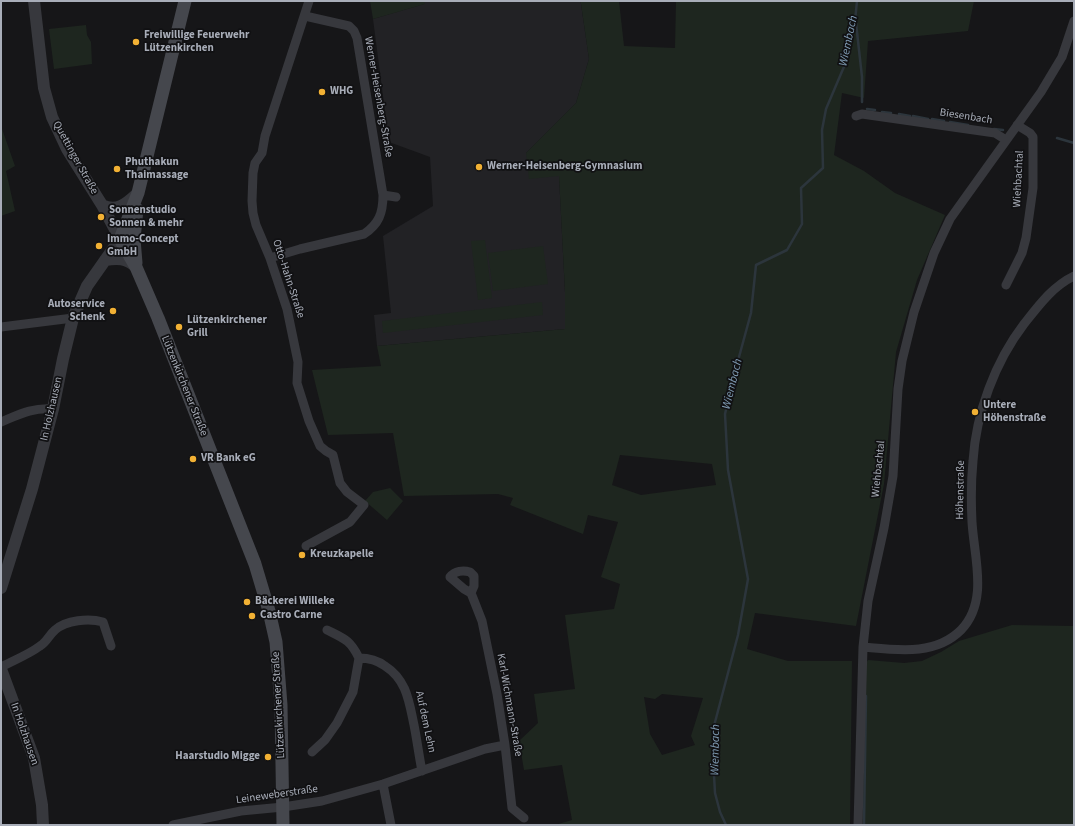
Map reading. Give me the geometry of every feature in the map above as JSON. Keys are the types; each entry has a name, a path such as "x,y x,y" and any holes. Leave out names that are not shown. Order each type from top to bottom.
{"main road":[{"path":"120,239 138,194 185,1"},
{"path":"136,267 134,239 138,194"},
{"name":"Lützenkirchener Straße","path":"120,239 136,267 255,564 269,611 276,649 281,705 283,825"}],"street":[{"name":"Quettinger Straße","path":"34,1 44,88 52,117 67,149 102,205 120,239"},
{"name":"Otto-Hahn-Straße","path":"306,546 350,522 364,505 347,492 340,483 333,455 320,446 309,421 297,383 298,362 288,309 270,258 260,236 253,213 253,173 255,163 262,153 265,136 309,1"},
{"name":"Werner-Heisenberg-Straße","path":"270,258 300,249 364,234 372,229 378,219 383,204 383,195 357,38 354,31 349,26 305,16"},
{"path":"1006,140 1041,92 1062,57 1074,21"},
{"name":"Biesenbach","path":"856,116 862,114 995,134 1006,140"},
{"name":"Wiehbachtal","path":"1006,285 1022,253 1027,233 1033,188 1032,137 1030,133 1017,125"},
{"name":"Wiehbachtal","path":"858,825 863,647 868,601 884,528 893,476 898,389 902,361 914,312 934,253 947,226 1006,140"},
{"path":"102,205 112,209 119,207 126,204 138,194"},
{"path":"383,195 396,197"},
{"name":"In Holzhausen","path":"1,588 32,489 53,409 73,318 87,286 120,239"},
{"path":"105,260 118,258 125,259 136,267"},
{"name":"Höhenstraße","path":"863,647 920,650 943,643 961,630 969,618 976,603 978,584 971,494 973,460 981,413 991,383 1016,334 1051,291 1074,276"},
{"path":"1,327 73,318"},
{"path":"1,422 29,410 42,408 53,409"},
{"name":"Karl-Wichmann-Straße","path":"471,593 482,621 497,694 505,745 512,808 524,818"},
{"path":"1,668 39,647 56,629 63,625 75,622 96,620 103,622 111,646"},
{"path":"312,752 325,740 337,723 353,692 359,658 352,645 344,638 327,630"},
{"name":"Auf dem Lehn","path":"359,658 378,661 391,669 400,678 408,696 422,771"},
{"name":"In Holzhausen","path":"1,668 34,758 42,805 43,825"},
{"name":"Leineweberstraße","path":"173,825 241,811 322,801 383,784 485,749 505,745"},
{"path":"383,784 392,825"}],"shaded area":[{"path":"370,1 424,1 425,4 373,19"},
{"name":"Werner-Heisenberg-Gymnasium","path":"424,1 580,1 589,59 576,103 526,153 559,176 565,292 565,329 377,346 374,315 391,313 383,236 433,206 430,157 389,142 373,19 424,4"},
{"path":"580,1 619,1 624,46 675,48 676,1 974,1 968,31 868,41 864,98 842,93 834,155 864,171 895,193 945,215 917,280 896,352 884,484 856,626 755,613 747,649 788,661 852,661 850,825 555,825 572,820 562,765 524,770 519,741 538,723 534,694 575,689 565,615 614,609 620,584 601,577 618,522 588,515 583,534 510,505 513,498 498,494 404,496 393,433 328,435 312,370 381,366 377,346 565,329 565,292 559,176 529,179 526,153 576,103 589,59","holes":["620,455 712,464 716,485 641,495 612,485","662,694 703,698 691,736 695,745 662,755 650,734 644,697 655,699"]},
{"path":"86,25 87,35 91,42 92,64 54,69 49,29"},
{"path":"1,126 15,166 6,171 15,211 1,216"},
{"path":"485,240 492,298 478,300 471,241"},
{"path":"543,246 548,284 493,291 488,253"},
{"path":"542,302 543,315 383,333 382,321"},
{"path":"390,488 403,501 387,520 365,501 373,492"},
{"path":"1012,625 1074,626 1074,825 862,825 866,663 868,660 904,663 922,661 959,641"}],"waterway":[{"name":"Wiembach","path":"726,825 720,812 715,793 714,726 738,635 748,579 728,470 725,414 751,313 756,265 787,250 802,224 801,188 823,168 822,130 826,109 846,62 855,21 857,1"},
{"path":"856,23 862,77 862,102"},
{"path":"867,109 875,110"},
{"path":"882,112 891,113"},
{"path":"899,114 910,116"},
{"path":"913,116 928,119"},
{"path":"932,119 944,121"},
{"path":"950,122 968,125"},
{"path":"994,129 1003,130"},
{"path":"1057,138 1074,143"},
{"path":"864,825 866,696"}],"place":[{"name":"Freiwillige Feuerwehr Lützenkirchen","path":"136,42"},
{"name":"WHG","path":"322,92"},
{"name":"Werner-Heisenberg-Gymnasium","path":"479,167"},
{"name":"Phuthakun Thaimassage","path":"117,169"},
{"name":"Sonnenstudio Sonnen & mehr","path":"101,217"},
{"name":"Immo-Concept GmbH","path":"99,246"},
{"name":"Autoservice Schenk","path":"113,311"},
{"name":"Lützenkirchener Grill","path":"179,327"},
{"name":"Untere Höhenstraße","path":"975,412"},
{"name":"VR Bank eG","path":"193,459"},
{"name":"Kreuzkapelle","path":"302,555"},
{"name":"Bäckerei Willeke","path":"247,602"},
{"name":"Castro Carne","path":"252,616"},
{"name":"Haarstudio Migge","path":"268,757"}]}
